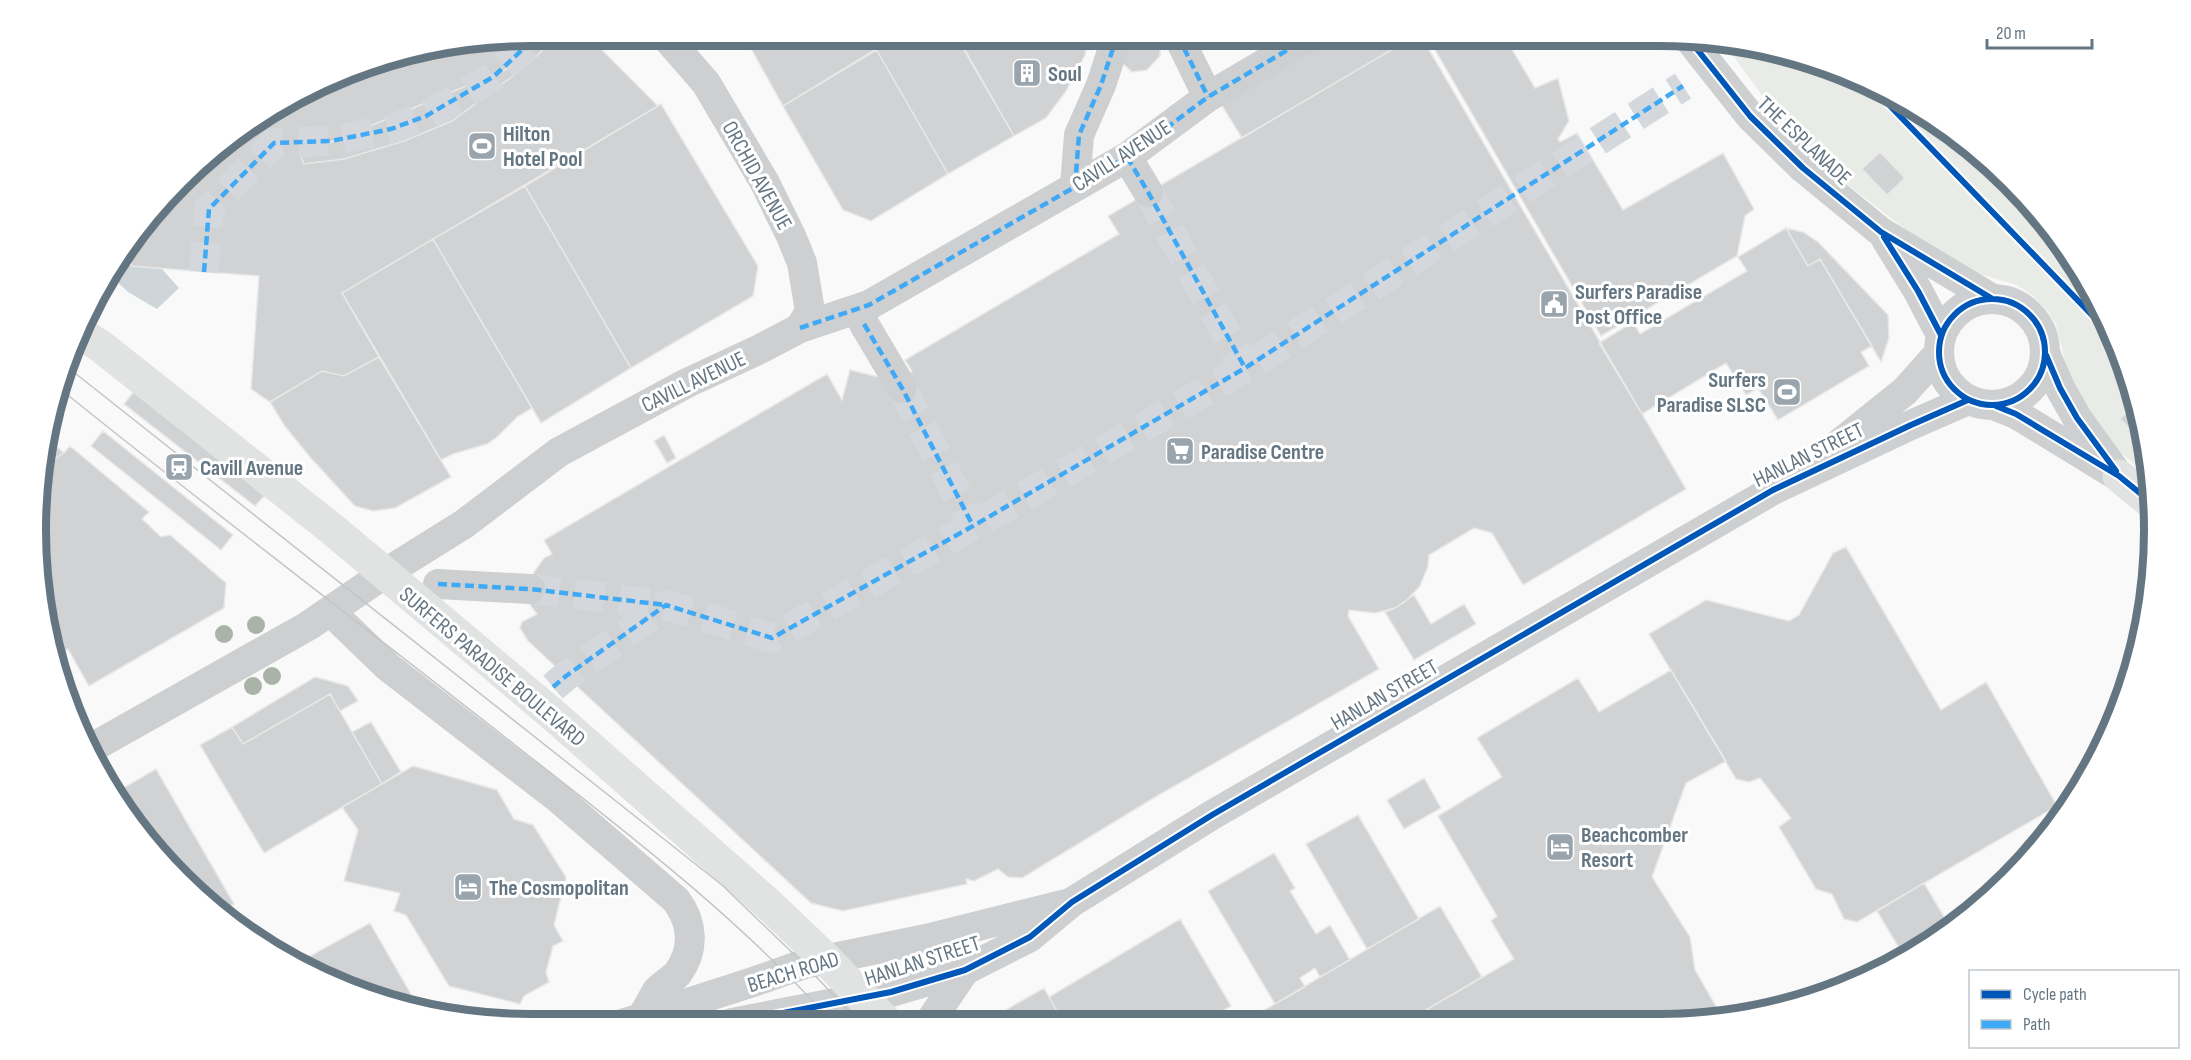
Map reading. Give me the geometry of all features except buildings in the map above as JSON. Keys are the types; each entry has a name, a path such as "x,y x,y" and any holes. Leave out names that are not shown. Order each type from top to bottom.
{"street":[{"name":"ORCHID AVENUE","path":"674,46 706,83 765,183 791,236 802,263 810,310 800,328"},
{"path":"1075,186 1079,135 1101,85 1114,46"},
{"path":"1183,46 1208,97"},
{"name":"CAVILL AVENUE","path":"97,745 308,626 384,574 464,524 559,452 676,388 800,328 869,305 1127,157 1208,97 1294,46"},
{"name":"THE ESPLANADE","path":"1697,48 1750,116 1774,142 1881,232 1991,298"},
{"path":"1127,157 1148,192"},
{"name":"THE ESPLANADE","path":"1881,232 1918,291 1940,344"},
{"path":"2119,476 2077,418 2060,388 2046,355 2044,338 2037,321 2024,309 2008,300 1991,298 1975,301 1960,309 1949,320 1940,344 1942,373 1954,390 1982,403 2016,414 2119,476 2143,495"},
{"path":"864,324 902,388"},
{"name":"SURFERS PARADISE BOULEVARD","path":"86,337 332,529 551,713 766,902 826,959 878,1014"},
{"name":"HANLAN STREET","path":"1797,478 1905,391 1940,344"},
{"path":"1982,403 2020,398 2033,386 2042,372 2046,355"},
{"name":"HANLAN STREET","path":"819,1007 891,992 965,970 1030,937 1072,902 1212,815 1773,490 1797,478 1982,403"},
{"path":"438,584 530,589"},
{"path":"330,611 388,667 559,799 676,900 685,912 690,926 690,944 678,972 658,989 637,1014"},
{"name":"BEACH ROAD","path":"652,1014 741,987 804,964 926,939 1072,902"},
{"path":"935,1014 965,970"},
{"name":"BEACH ROAD","path":"781,1014 819,1007"}],"shaded area":[{"path":"1730,52 1786,63 1846,83 1875,96 1930,128 1980,166 2003,188 2025,211 2063,261 2095,316 2108,345 2128,405 2140,470 2106,440 2068,373 2056,324 2046,309 2017,285 1959,268 1919,240 1819,162 1792,137"},
{"path":"126,265 161,268 179,288 157,309 128,292 116,280"}],"tunnel":[{"path":"204,272 209,209 274,143 331,141 391,129 426,116 493,77 526,46"},
{"path":"553,687 666,605 772,638 973,526 1245,368 1683,86"},
{"path":"1148,192 1245,368"},
{"path":"902,388 973,526"},
{"path":"530,589 666,605"}],"tram line":[{"path":"73,372 722,885 804,964 851,1014"},
{"path":"66,394 640,844 720,912 797,984 825,1014"}],"marked path":[{"path":"204,272 209,209 274,143 331,141 391,129 426,116 493,77 526,46"},
{"path":"1075,186 1079,135 1101,85 1114,46"},
{"path":"1183,46 1208,97"},
{"path":"800,328 869,305 1127,157 1208,97 1294,46"},
{"path":"553,687 666,605 772,638 973,526 1245,368 1683,86"},
{"path":"1127,157 1245,368"},
{"path":"864,324 902,388 973,526"},
{"path":"438,584 530,589 666,605"}],"cycle path":[{"path":"1696,48 1750,116 1803,168 1881,232 1991,298"},
{"path":"1886,102 2097,320"},
{"path":"1884,237 1918,291 1941,335"},
{"path":"1992,299 2012,303 2030,314 2041,332 2045,352 2041,372 2030,390 2012,401 1992,405 1972,401 1954,390 1943,372 1939,352 1943,332 1954,314 1972,303 1992,299"},
{"path":"2046,355 2060,388 2077,418 2116,471"},
{"path":"778,1014 891,992 965,970 1030,937 1072,902 1212,815 1773,490 1968,400"},
{"path":"1996,406 2016,414 2119,476 2143,495"}],"place":[{"name":"Soul","path":"1027,73"},
{"name":"Hilton Hotel Pool","path":"482,146"},
{"name":"Surfers Paradise Post Office","path":"1554,304"},
{"name":"Surfers Paradise SLSC","path":"1787,392"},
{"name":"Paradise Centre","path":"1180,451"},
{"name":"Cavill Avenue","path":"179,467"},
{"name":"Beachcomber Resort","path":"1560,847"},
{"name":"The Cosmopolitan","path":"468,887"}]}
